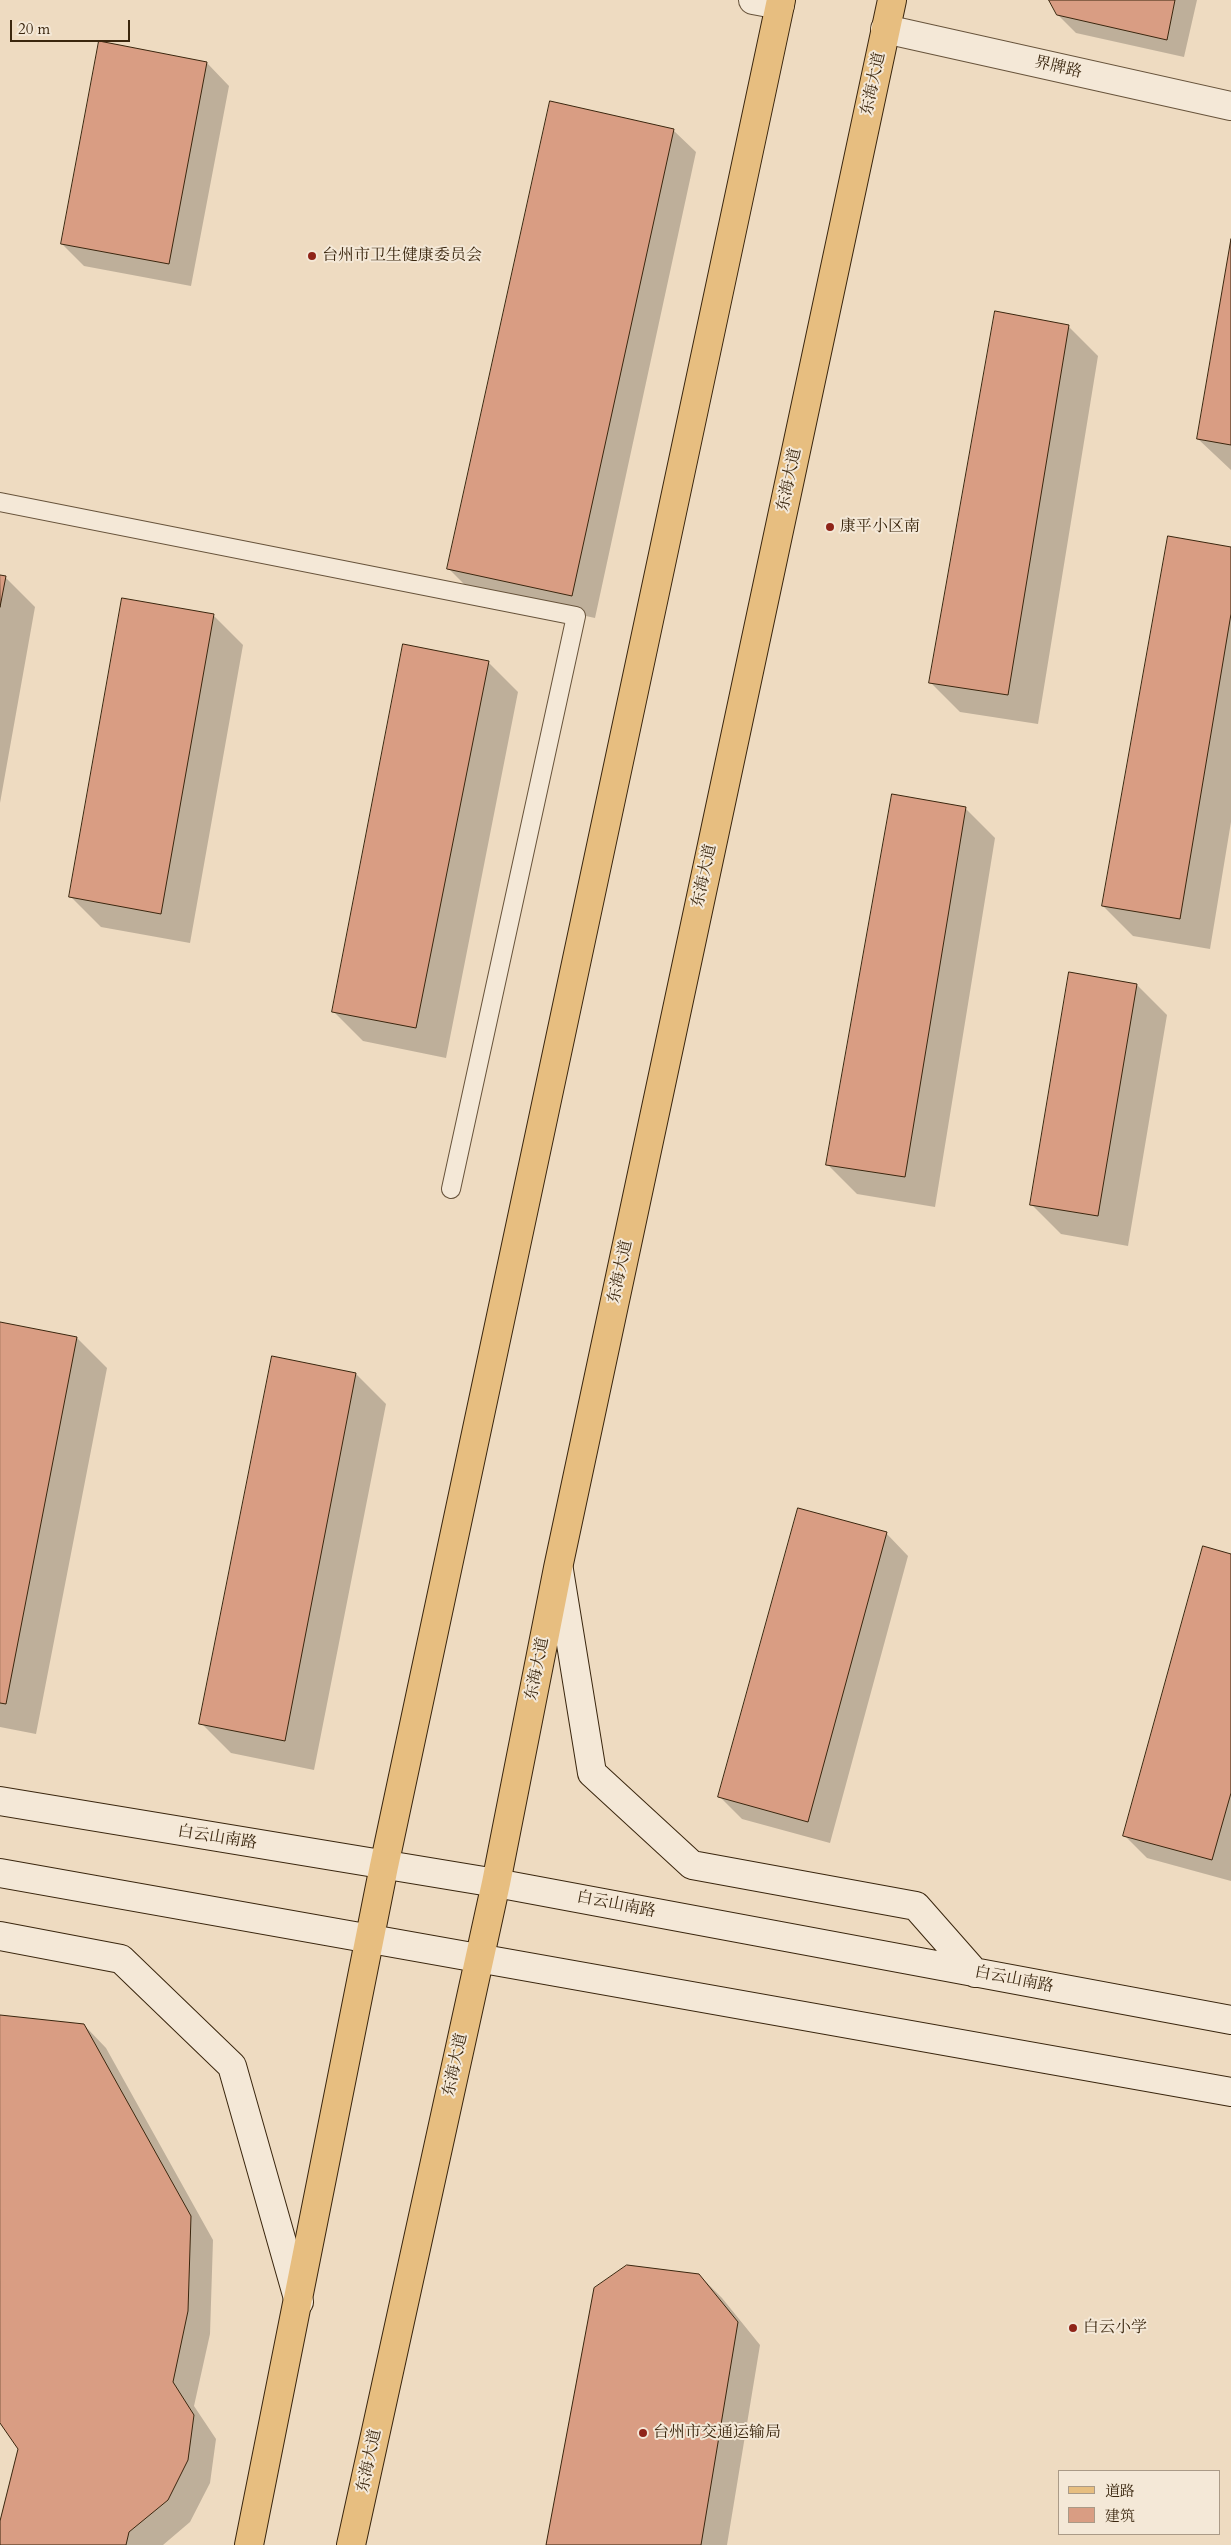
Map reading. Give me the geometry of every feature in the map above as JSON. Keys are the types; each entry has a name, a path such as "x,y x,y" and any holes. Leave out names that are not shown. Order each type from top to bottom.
{"main road":[{"path":"249,2545 299,2302 384,1866 781,3 753,0"},
{"name":"东海大道","path":"351,2545 496,1883 558,1568 892,0"},
{"name":"界牌路","path":"885,29 1231,106"},
{"path":"558,1568 592,1773 692,1865 916,1906 975,1972"},
{"name":"白云山南路","path":"0,1801 496,1883 1231,2020"},
{"path":"0,1873 479,1956 1231,2092"},
{"path":"0,1936 121,1960 232,2066 299,2302"}],"lane":[{"path":"0,502 576,616 451,1189"}],"building":[{"path":"1049,0 1175,0 1167,40 1057,15"},
{"path":"99,41 207,62 169,264 61,244"},
{"path":"550,101 674,129 572,596 447,569"},
{"path":"1231,239 1231,445 1197,439"},
{"path":"995,311 1069,325 1008,695 929,683"},
{"path":"1168,536 1231,547 1231,614 1180,919 1102,906"},
{"path":"0,575 6,576 0,607"},
{"path":"122,598 214,614 161,914 69,897"},
{"path":"403,644 489,661 416,1028 332,1012"},
{"path":"892,794 966,807 905,1177 826,1165"},
{"path":"1069,972 1137,984 1098,1216 1030,1205"},
{"path":"0,1322 77,1337 6,1704 0,1703"},
{"path":"272,1356 356,1373 285,1741 199,1724"},
{"path":"798,1508 887,1532 808,1822 718,1797"},
{"path":"1203,1546 1231,1554 1231,1793 1212,1860 1123,1836"},
{"path":"0,2015 84,2024 191,2216 188,2311 173,2382 194,2415 188,2460 168,2500 129,2532 126,2545 0,2545 0,2521 18,2449 0,2423"},
{"name":"台州市交通运输局","path":"627,2265 699,2274 738,2322 701,2545 546,2545 594,2288"}],"place":[{"name":"台州市卫生健康委员会","path":"312,256"},
{"name":"康平小区南","path":"830,527"},
{"name":"白云小学","path":"1073,2328"},
{"name":"台州市交通运输局","path":"643,2433"}]}
